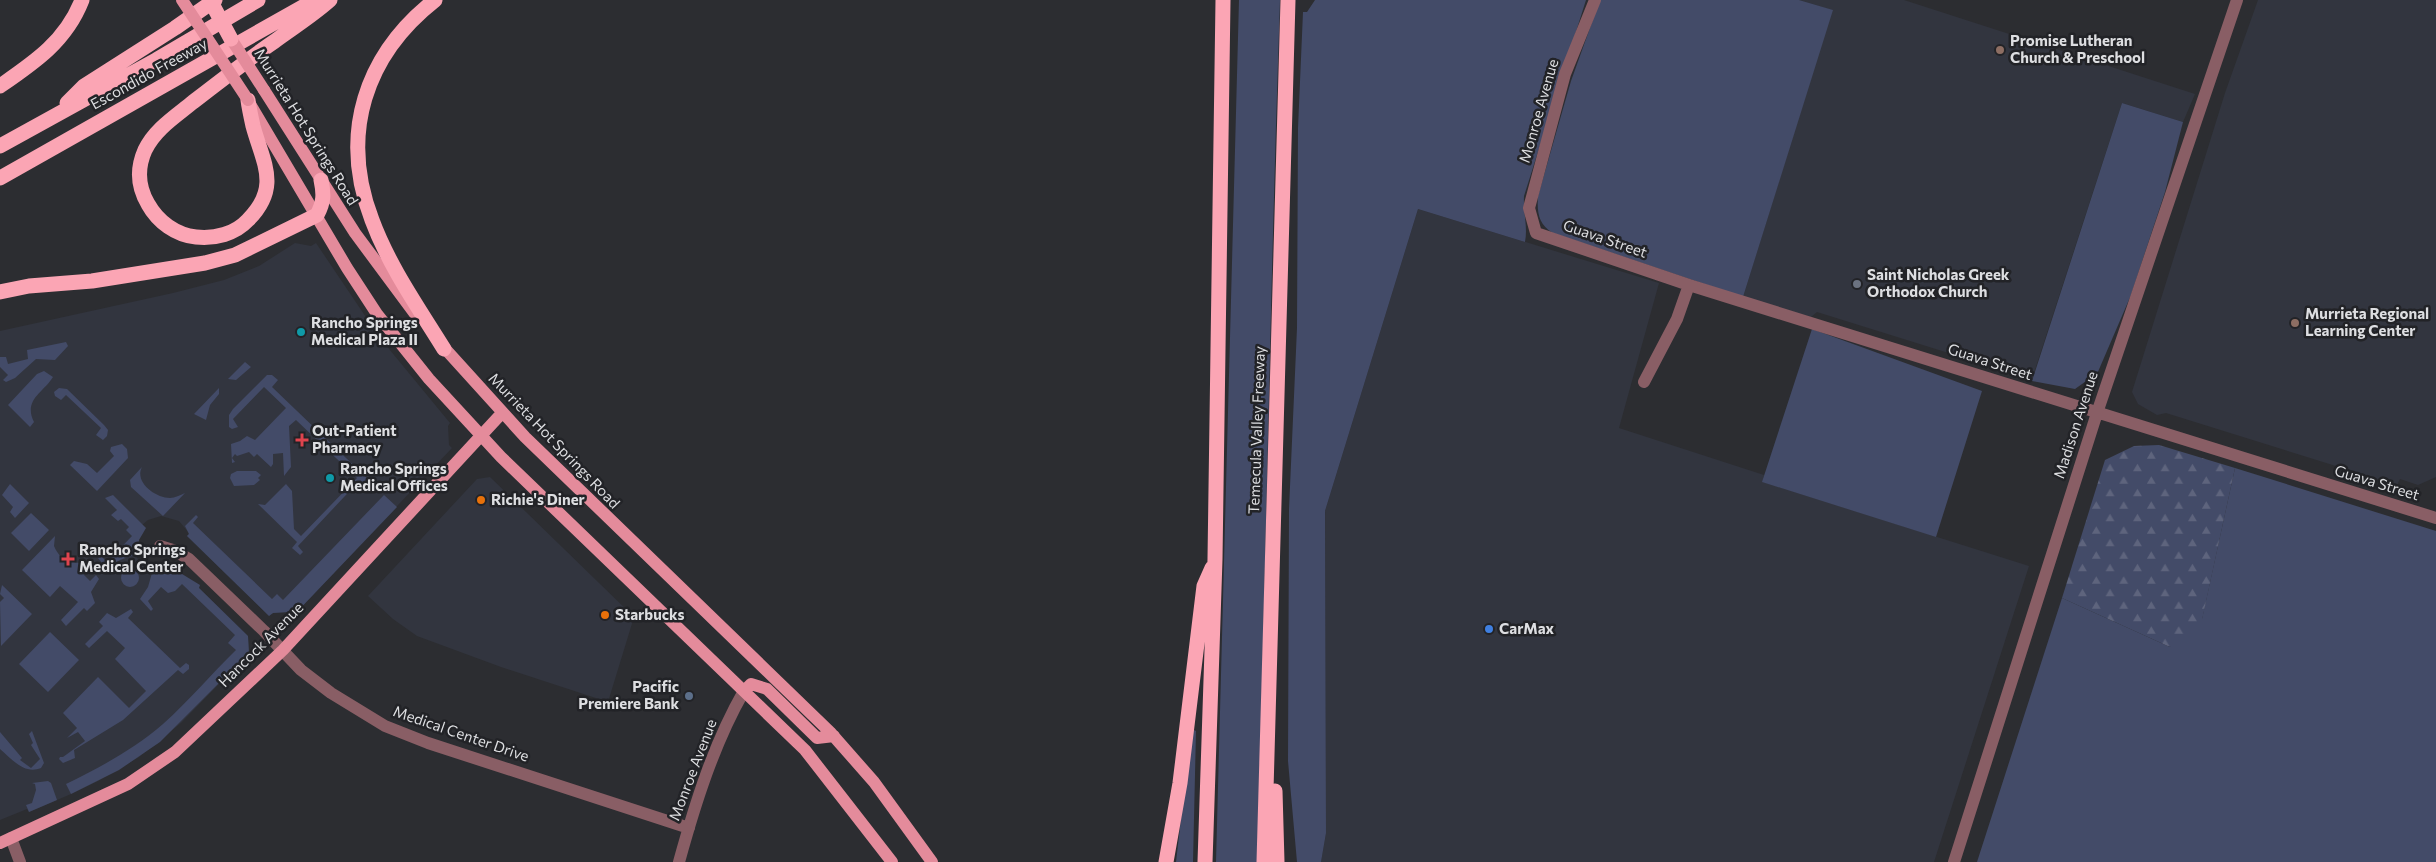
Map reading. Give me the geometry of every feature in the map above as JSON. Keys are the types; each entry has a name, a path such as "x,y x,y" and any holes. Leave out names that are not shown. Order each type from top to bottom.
{"highway":[{"path":"0,86 42,57 74,20 82,0"},
{"path":"210,0 231,38"},
{"path":"57,114 84,86 176,28 215,0"},
{"name":"Escondido Freeway","path":"0,146 156,60 258,0"},
{"name":"Escondido Freeway","path":"0,178 315,0"},
{"path":"248,100 253,126 266,165 267,184 259,207 245,224 226,234 213,237 192,236 170,228 149,207 141,188 140,167 149,143 169,121 268,46 311,17 330,0"},
{"path":"436,0 399,33 380,61 367,92 360,123 357,155 362,189 372,220 407,289 444,349"},
{"path":"1205,862 1216,559 1223,0"},
{"name":"Temecula Valley Freeway","path":"1264,862 1269,624 1288,0"},
{"path":"0,292 29,286 92,281 205,263 235,255 317,215 322,206 324,196 321,180"},
{"path":"1166,862 1180,783 1204,586 1216,559"},
{"path":"1269,624 1277,862"}],"main road":[{"path":"182,0 248,100 347,268 377,314 429,379 481,436 596,550 645,594 805,750 892,862"},
{"name":"Murrieta Hot Springs Road","path":"205,0 382,272 444,349 502,413 621,532 670,576 834,736 874,782 932,862"},
{"name":"Hancock Avenue","path":"6,840 128,784 175,752 283,650 502,413"},
{"path":"744,691 752,684 767,689 817,738 834,736"}],"street":[{"name":"Monroe Avenue","path":"1536,233 1528,208 1565,74 1594,0"},
{"name":"Madison Avenue","path":"1954,862 2097,413 2237,0"},
{"name":"Guava Street","path":"1536,233 1689,285 2436,518"},
{"path":"1644,382 1677,319 1689,285"},
{"name":"Medical Center Drive","path":"160,546 182,553 190,559 301,670 331,692 385,726 428,743 688,828"},
{"name":"Monroe Avenue","path":"679,862 688,828 720,741 744,691"},
{"path":"6,840 20,862"}],"shaded area":[{"path":"1799,0 1904,0 2195,94 2183,122 2122,103 2032,379 1817,312 1811,317 1743,297 1832,10"},
{"name":"Murrieta Regional Learning Center","path":"2258,0 2436,0 2436,477 2418,485 2400,479 2397,485 2166,413 2157,415 2138,404 2132,392 2225,93"},
{"path":"1418,209 1659,283 1619,428 1764,475 1763,482 2029,566 1934,862 1321,862 1326,833 1325,511"},
{"name":"Rancho Springs Medical Center","path":"295,243 311,246 316,243 380,338 450,423 448,426 449,445 452,448 293,616 289,612 273,613 269,616 187,536 189,533 179,521 161,516 148,520 142,525 133,550 141,565 152,571 181,579 199,588 248,636 249,653 181,723 139,757 71,794 29,812 27,809 0,820 0,331 224,280 259,266"},
{"path":"490,477 634,617 608,702 501,667 417,636 393,619 368,596 477,479"}],"green space":[{"path":"1239,0 1280,0 1260,754 1257,862 1216,862"},
{"path":"1315,0 1586,0 1524,196 1525,242 1418,209 1325,511 1326,833 1321,862 1297,862 1288,761 1289,509 1297,328 1298,128 1303,12 1307,12"},
{"path":"1600,0 1799,0 1833,10 1743,297 1553,233 1541,222 1538,212 1538,196 1571,81"},
{"path":"2122,103 2183,122 2165,192 2131,295 2094,381 2089,379 2075,389 2032,381"},
{"path":"1812,329 1982,391 1936,537 1762,482"},
{"path":"66,342 68,346 55,360 36,359 15,378 6,382 3,380 8,375 0,367 0,357 6,357 8,364 28,359 27,350"},
{"path":"245,362 251,367 236,380 228,379"},
{"path":"44,371 53,377 33,402 31,414 34,422 30,427 8,405 37,374"},
{"path":"267,375 272,375 278,380 272,387 370,481 365,485 360,480 298,546 303,552 300,555 292,548 297,542 258,504 265,505 286,484 292,491 294,529 301,536 357,478 296,420 289,426 291,467 284,476 283,453 273,454 273,464 271,467 257,454 254,457 249,452 237,456 235,454 232,458 235,462 232,463 231,444 247,436 255,440 286,408 264,387 233,419 238,427 232,429 229,427 229,415 233,409"},
{"path":"59,388 67,389 104,425 108,430 107,436 103,440 96,435 101,428 66,395 61,400 55,396 54,392"},
{"path":"219,388 219,394 210,405 206,420 194,414"},
{"path":"122,444 127,449 128,458 97,491 70,465 74,461 87,464 97,473 114,456 110,451 111,447"},
{"path":"2159,445 2235,468 2202,620 2189,642 2170,647 2062,598 2105,460 2134,446"},
{"path":"142,467 140,473 143,483 152,492 170,498 185,493 163,516 131,487 130,480"},
{"path":"2235,468 2436,531 2436,862 1977,862 2062,598 2170,647 2202,619"},
{"path":"237,471 256,471 261,475 258,478 260,480 254,485 234,486 230,478 231,474"},
{"path":"10,484 29,503 15,518 10,512 13,507 2,495"},
{"path":"113,495 146,528 139,540 140,553 120,560 106,568 98,558 102,557 107,562 132,536 126,530 129,527 121,519 118,521 111,515 117,510 105,498"},
{"path":"384,495 397,507 293,616 289,612 273,613 269,616 187,536 189,534 185,526 196,515 198,517 193,523 272,599 277,594 283,600"},
{"path":"31,513 49,530 29,551 11,533"},
{"path":"55,536 54,546 60,556 67,561 86,564 87,567 82,573 90,581 96,575 99,579 91,592 95,603 87,611 84,608 66,626 61,620 78,602 60,586 50,597 22,570"},
{"path":"154,566 182,574 200,585 199,588 248,636 249,653 160,742 119,770 71,794 66,784 141,742 182,706 236,650 228,643 235,635 182,584 175,591 168,593 161,587 148,601 153,609 151,611 140,599 148,587"},
{"path":"130,569 136,572 139,578 136,584 130,587 124,584 121,578 124,572"},
{"path":"2,585 32,614 1,646 0,602 4,598 0,594"},
{"path":"131,609 133,612 128,618 180,668 186,663 189,665 189,669 183,674 178,670 123,720 74,750 75,758 63,763 59,759 60,757 63,757 85,741 78,732 67,738 77,728 63,713 98,677 129,708 146,691 115,659 125,648 107,631 89,648 85,644 103,626 99,622 107,613 116,618"},
{"path":"50,632 79,660 48,692 19,664"},
{"path":"32,731 44,763 41,768 35,770 19,765 0,749 0,732 22,758 20,760 31,768 40,759 31,745 33,743 29,734"},
{"path":"1191,731 1196,731 1193,862 1176,862"},
{"path":"48,781 51,783 57,800 29,812 26,805 32,803 36,790 35,784 32,783"}],"place":[{"name":"Promise Lutheran Church & Preschool","path":"2000,50"},
{"name":"Saint Nicholas Greek Orthodox Church","path":"1857,284"},
{"name":"Murrieta Regional Learning Center","path":"2295,323"},
{"name":"Rancho Springs Medical Plaza II","path":"301,332"},
{"name":"Out-Patient Pharmacy","path":"302,440"},
{"name":"Rancho Springs Medical Offices","path":"330,478"},
{"name":"Richie's Diner","path":"481,500"},
{"name":"Rancho Springs Medical Center","path":"68,559"},
{"name":"Starbucks","path":"605,615"},
{"name":"CarMax","path":"1489,629"},
{"name":"Pacific Premiere Bank","path":"689,696"}]}
